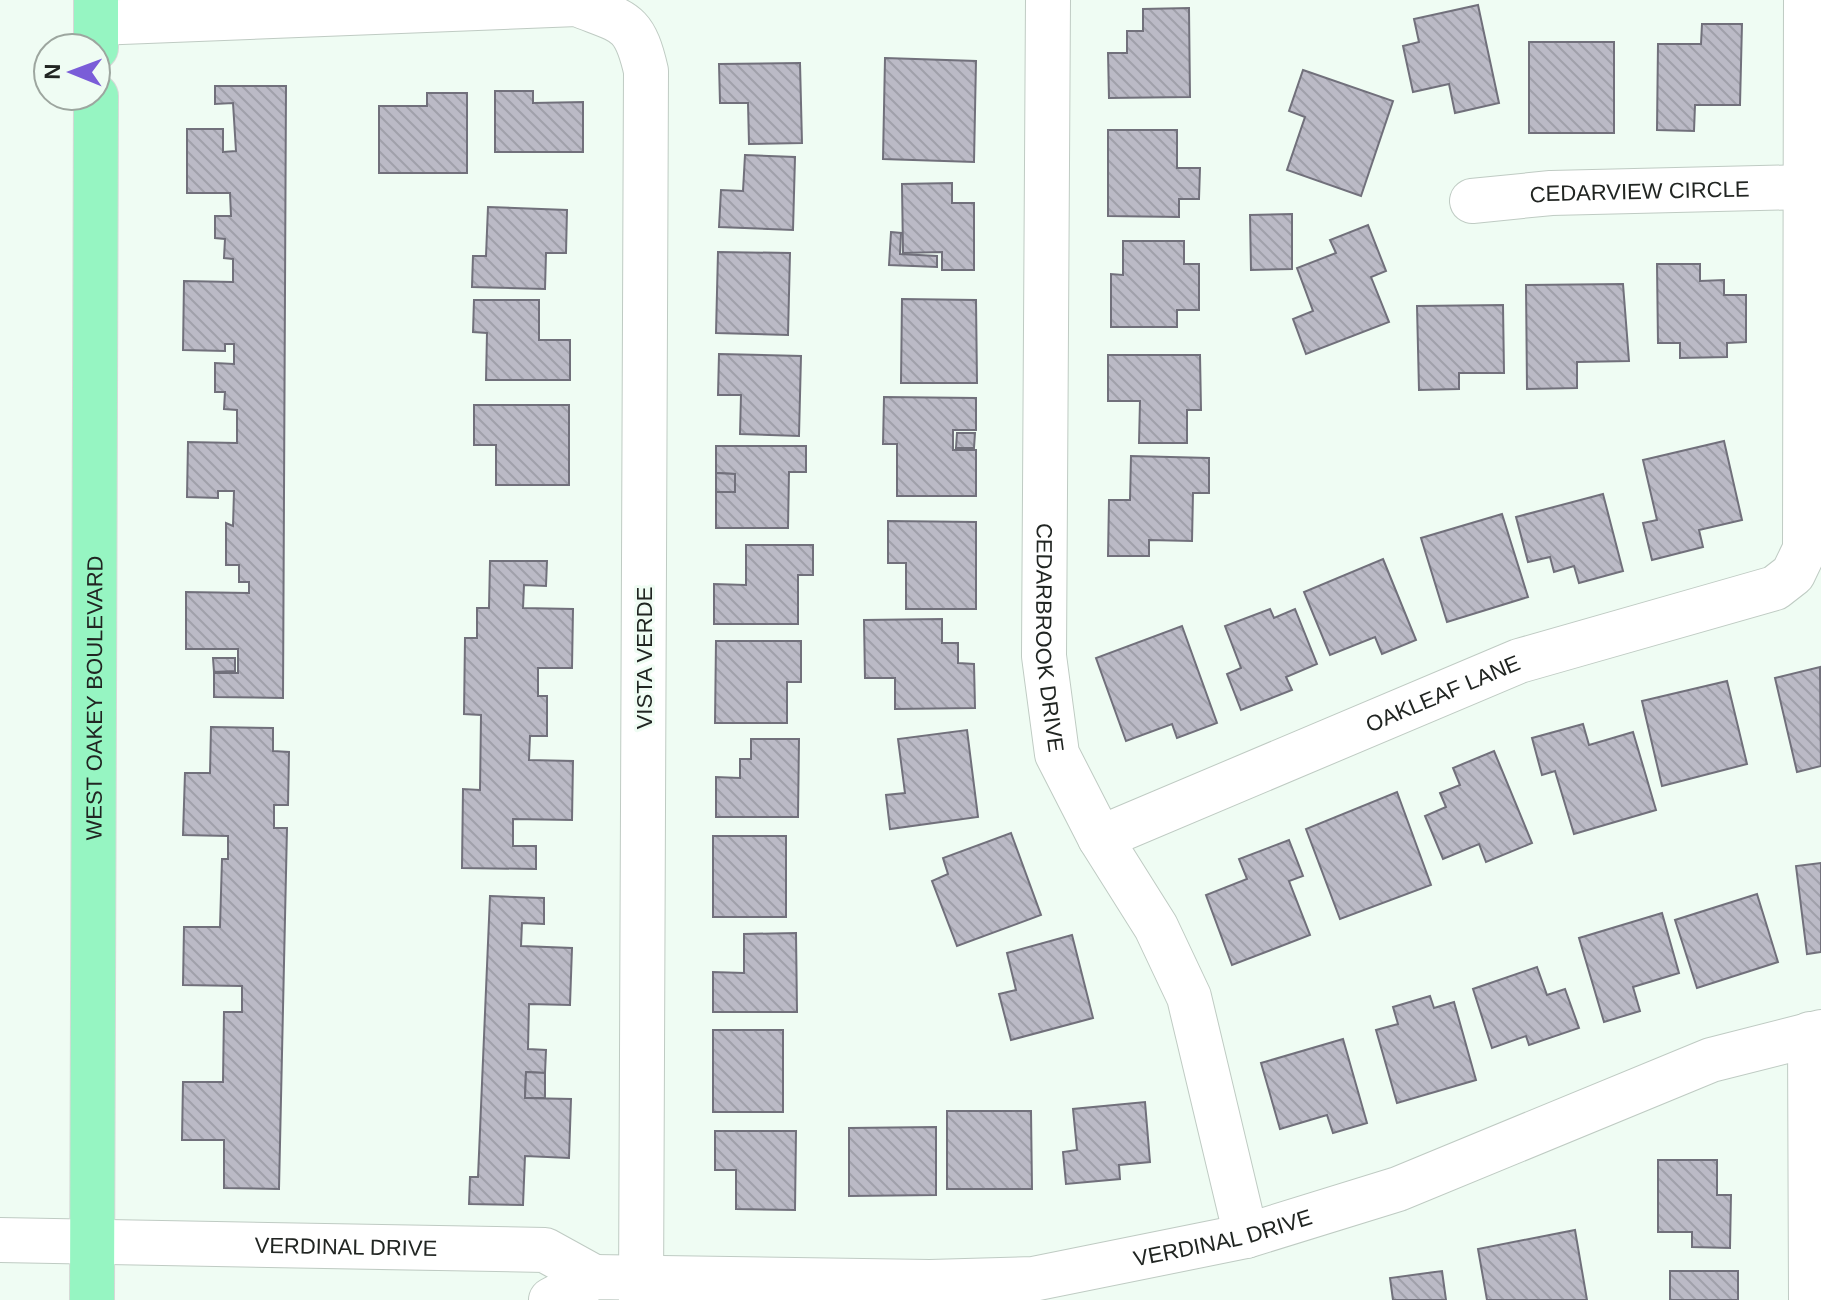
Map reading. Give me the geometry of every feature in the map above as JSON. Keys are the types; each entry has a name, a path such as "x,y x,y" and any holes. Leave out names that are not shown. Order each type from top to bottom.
{"main road":[{"name":"WEST OAKEY BOULEVARD","path":"92,1300 96,112"}],"street":[{"name":"CEDARBROOK DRIVE","path":"1048,0 1044,656 1057,754 1100,838 1156,927 1189,997 1246,1236"},
{"path":"1806,0 1806,187"},
{"name":"VISTA VERDE","path":"96,24 577,4 625,23 638,39 646,71 641,1288"},
{"name":"OAKLEAF LANE","path":"1100,838 1519,661 1775,588 1793,574 1805,549 1806,187"},
{"name":"CEDARVIEW CIRCLE","path":"1472,201 1551,193 1806,187"},
{"path":"1811,1300 1816,1033"},
{"name":"VERDINAL DRIVE","path":"0,1240 545,1250 594,1277 641,1288 930,1282 1035,1289 1246,1236 1398,1189 1711,1060 1816,1033"},
{"name":"VERDINAL DRIVE","path":"551,1300 594,1277"}],"building":[{"path":"1478,5 1499,103 1455,113 1449,84 1413,92 1403,46 1419,42 1414,19"},
{"path":"1189,8 1190,97 1109,98 1108,53 1127,53 1127,31 1143,31 1143,9"},
{"path":"1702,24 1742,24 1740,105 1695,105 1694,131 1657,130 1658,44 1701,44"},
{"path":"1529,42 1614,42 1614,133 1529,133"},
{"path":"885,58 976,61 974,162 883,159"},
{"path":"800,63 802,143 749,144 748,103 720,103 719,64"},
{"path":"1303,70 1393,101 1361,196 1287,170 1305,117 1289,111"},
{"path":"215,86 286,86 283,698 214,697 214,673 238,673 238,649 186,649 186,592 249,593 249,582 239,582 239,565 226,565 226,523 233,526 234,491 218,491 218,498 187,497 188,442 237,443 237,410 224,409 225,392 215,392 215,363 234,364 234,344 225,344 225,351 183,350 184,281 233,282 233,259 224,258 225,239 215,238 215,216 231,216 230,193 187,193 187,129 223,129 223,152 236,151 233,103 215,104"},
{"path":"495,91 533,91 533,103 583,102 583,152 495,152"},
{"path":"427,93 467,93 467,173 379,173 379,106 427,106"},
{"path":"1108,130 1177,130 1177,168 1200,168 1199,199 1179,199 1179,217 1108,216"},
{"path":"745,155 795,157 793,230 719,227 721,190 743,191"},
{"path":"952,183 952,203 974,203 974,270 942,270 942,252 903,253 902,184"},
{"path":"488,207 567,210 566,253 546,253 545,289 472,287 473,256 486,256"},
{"path":"1292,214 1292,269 1251,270 1250,215"},
{"path":"1368,225 1386,271 1371,277 1389,322 1306,354 1293,319 1313,311 1297,268 1336,253 1330,240"},
{"path":"891,232 901,233 900,254 937,256 937,267 889,265"},
{"path":"1123,241 1184,241 1184,264 1199,264 1199,310 1177,310 1177,327 1111,327 1111,274 1123,275"},
{"path":"718,252 790,253 788,335 716,333"},
{"path":"1657,264 1700,264 1700,281 1724,280 1724,295 1746,295 1746,342 1727,343 1727,357 1680,358 1680,343 1658,343"},
{"path":"1623,284 1629,361 1577,362 1577,388 1527,389 1526,285"},
{"path":"902,299 976,300 977,383 901,383"},
{"path":"474,300 539,300 539,340 570,340 570,380 486,380 487,333 473,332"},
{"path":"1503,305 1504,373 1459,373 1459,389 1419,390 1417,306"},
{"path":"719,354 801,356 799,436 740,434 741,395 718,395"},
{"path":"1108,355 1200,355 1201,410 1187,410 1187,443 1139,443 1140,401 1108,401"},
{"path":"884,397 976,398 976,430 953,430 953,450 976,450 976,496 897,496 897,444 883,444"},
{"path":"474,405 569,405 569,485 496,485 496,445 474,445"},
{"path":"957,433 975,433 974,448 956,448"},
{"path":"1724,441 1742,520 1699,530 1703,547 1652,560 1643,523 1657,520 1643,460"},
{"path":"716,446 806,446 806,472 789,472 788,528 716,528 716,492 735,492 735,474 716,473"},
{"path":"1131,456 1209,458 1209,493 1193,493 1192,541 1149,540 1149,556 1108,556 1109,500 1130,500"},
{"path":"716,473 735,474 735,492 716,492"},
{"path":"1603,494 1623,571 1579,583 1574,566 1554,572 1550,557 1528,562 1516,517"},
{"path":"1502,514 1528,597 1447,622 1421,538"},
{"path":"888,521 976,522 976,609 906,609 906,563 888,563"},
{"path":"746,545 813,545 813,575 798,575 798,624 714,624 714,584 746,585"},
{"path":"1383,559 1416,640 1382,654 1375,637 1330,655 1304,592"},
{"path":"490,561 547,561 546,586 524,585 523,608 573,609 572,668 538,668 538,696 547,696 547,736 530,736 529,760 573,761 572,820 513,819 513,846 536,846 536,869 462,868 463,789 480,790 481,715 464,714 465,638 477,638 477,608 489,608"},
{"path":"1270,609 1274,618 1295,609 1317,664 1286,677 1292,690 1241,710 1227,674 1241,668 1225,626"},
{"path":"942,619 942,643 958,643 958,663 974,664 975,708 895,709 895,678 865,678 864,620"},
{"path":"1182,626 1217,723 1177,738 1172,724 1126,741 1096,658"},
{"path":"716,641 801,641 801,682 787,682 787,723 715,723"},
{"path":"213,658 235,658 235,671 214,672"},
{"path":"1820,667 1821,766 1797,772 1775,678"},
{"path":"1727,681 1747,764 1662,786 1642,701"},
{"path":"1583,724 1589,745 1633,732 1656,810 1574,834 1555,771 1542,775 1532,738"},
{"path":"211,727 273,728 273,751 289,752 288,805 274,805 274,828 287,828 279,1189 224,1188 224,1140 182,1140 183,1082 223,1082 224,1012 242,1012 242,986 183,985 184,927 220,927 222,859 228,859 228,836 183,835 185,773 210,773"},
{"path":"967,730 978,817 890,829 886,795 905,793 898,739"},
{"path":"751,739 799,739 798,817 716,817 716,777 740,778 740,759 751,759"},
{"path":"1494,751 1532,843 1486,862 1479,844 1443,859 1425,816 1446,807 1440,793 1460,785 1453,768"},
{"path":"1397,792 1431,885 1340,919 1306,829"},
{"path":"1011,833 1041,915 957,946 932,881 948,874 943,858"},
{"path":"713,836 786,836 786,917 713,917"},
{"path":"1289,840 1303,876 1289,881 1310,935 1232,965 1206,895 1247,879 1239,859"},
{"path":"1821,863 1821,952 1807,954 1796,866"},
{"path":"1757,894 1778,962 1697,988 1675,920"},
{"path":"490,896 544,898 544,924 522,923 521,946 572,948 570,1005 529,1004 528,1049 546,1050 545,1073 526,1072 525,1098 571,1099 569,1158 525,1156 523,1205 469,1204 470,1177 478,1177"},
{"path":"1662,913 1679,973 1633,987 1640,1011 1604,1022 1579,938"},
{"path":"796,933 797,1012 713,1012 713,972 744,973 744,934"},
{"path":"1072,935 1093,1018 1011,1040 999,994 1016,990 1007,953"},
{"path":"1537,967 1547,995 1565,989 1579,1028 1529,1045 1526,1036 1492,1048 1473,989"},
{"path":"1430,996 1434,1008 1454,1002 1476,1080 1397,1103 1376,1030 1398,1024 1393,1007"},
{"path":"713,1030 783,1030 783,1112 713,1112"},
{"path":"1343,1039 1367,1123 1333,1133 1327,1115 1280,1129 1261,1063"},
{"path":"526,1072 545,1073 545,1098 525,1098"},
{"path":"1145,1102 1150,1162 1119,1165 1120,1179 1066,1184 1063,1152 1077,1150 1073,1109"},
{"path":"947,1111 1031,1111 1032,1189 947,1189"},
{"path":"936,1127 936,1195 849,1196 849,1128"},
{"path":"715,1131 796,1131 795,1210 736,1209 736,1170 715,1170"},
{"path":"1658,1160 1717,1160 1717,1195 1731,1195 1730,1248 1692,1247 1692,1232 1658,1232"},
{"path":"1575,1230 1587,1300 1487,1300 1478,1249"},
{"path":"1442,1271 1446,1300 1393,1300 1390,1278"},
{"path":"1670,1271 1738,1271 1738,1300 1670,1300"}]}
